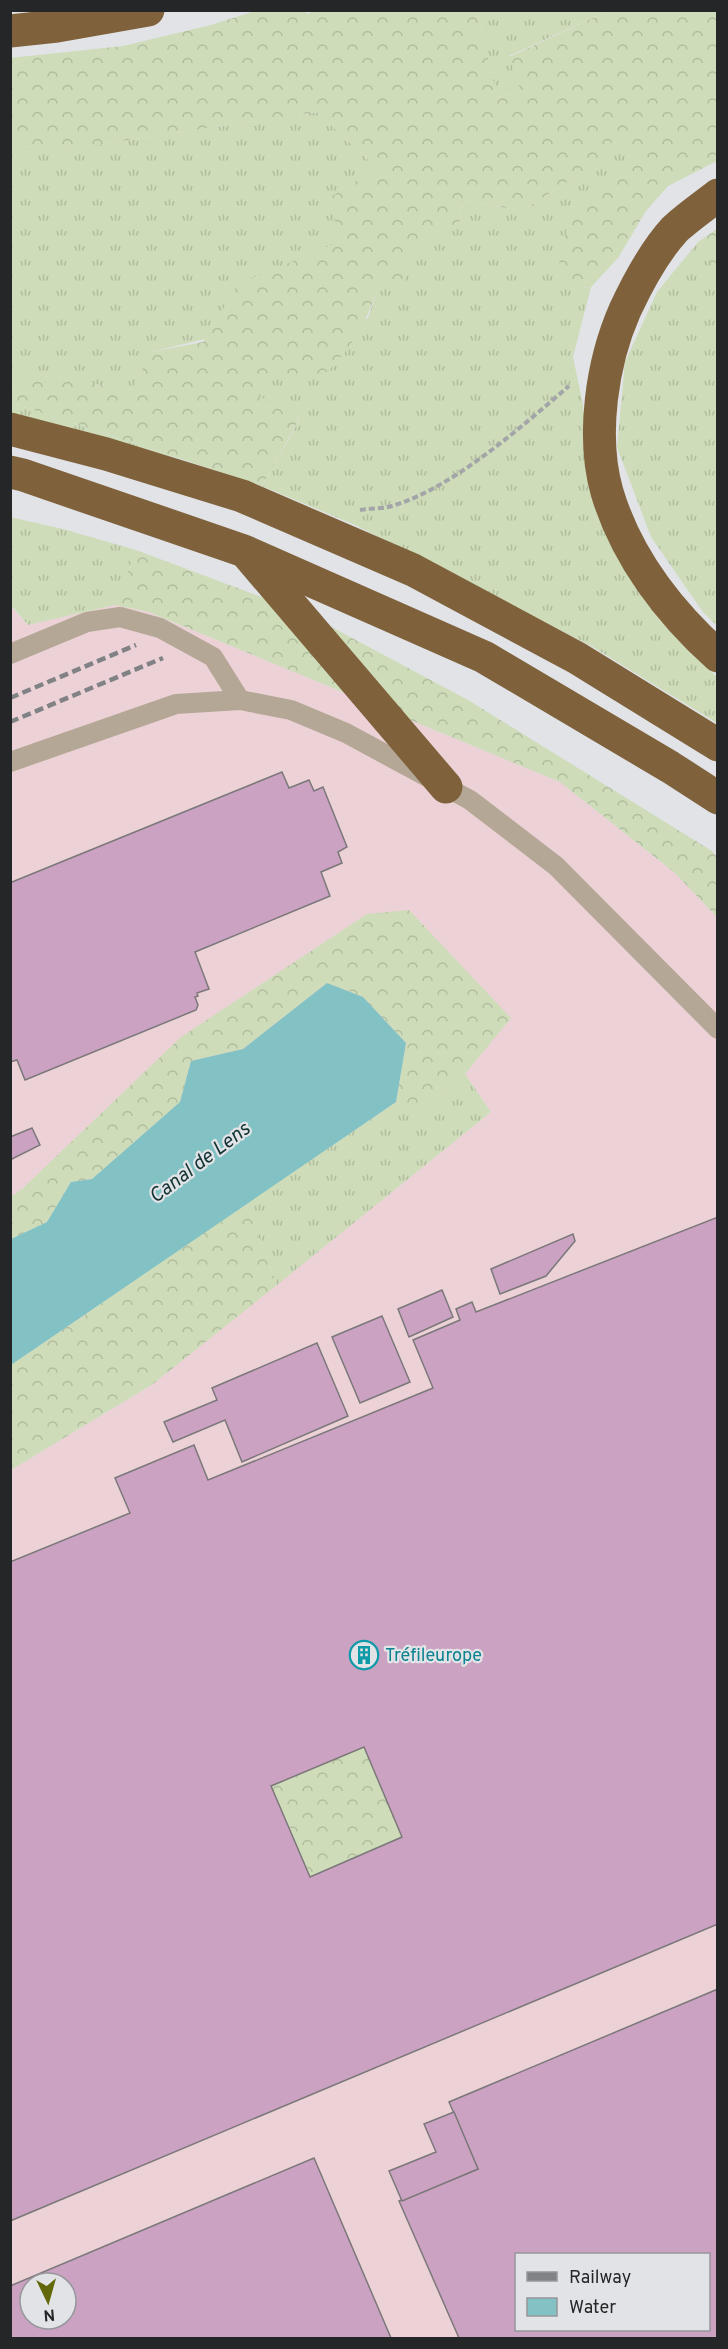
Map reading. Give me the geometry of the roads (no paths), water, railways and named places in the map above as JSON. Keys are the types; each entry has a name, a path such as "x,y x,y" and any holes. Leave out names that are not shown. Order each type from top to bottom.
{"highway":[{"path":"10,31 57,26 148,10"},
{"path":"717,195 675,230 639,280 614,335 602,390 599,438 607,491 627,541 654,586 692,633 717,656"},
{"path":"10,429 106,454 242,496 413,570 577,658 717,745"},
{"path":"10,472 244,550 484,657 670,766 717,798"},
{"path":"244,550 446,787"}],"lane":[{"path":"10,654 87,622 120,617 160,628 213,657 240,700"},
{"path":"10,762 176,704 240,700 291,710 346,733 470,800 556,866 717,1029"}],"water":[{"name":"Canal de Lens","path":"327,983 363,997 406,1043 396,1102 11,1365 11,1239 47,1222 71,1182 92,1179 180,1102 191,1061 243,1049"}],"railway":[{"path":"10,698 136,645"},
{"path":"10,722 163,658"}],"place":[{"name":"Tréfileurope","path":"364,1655"}]}
